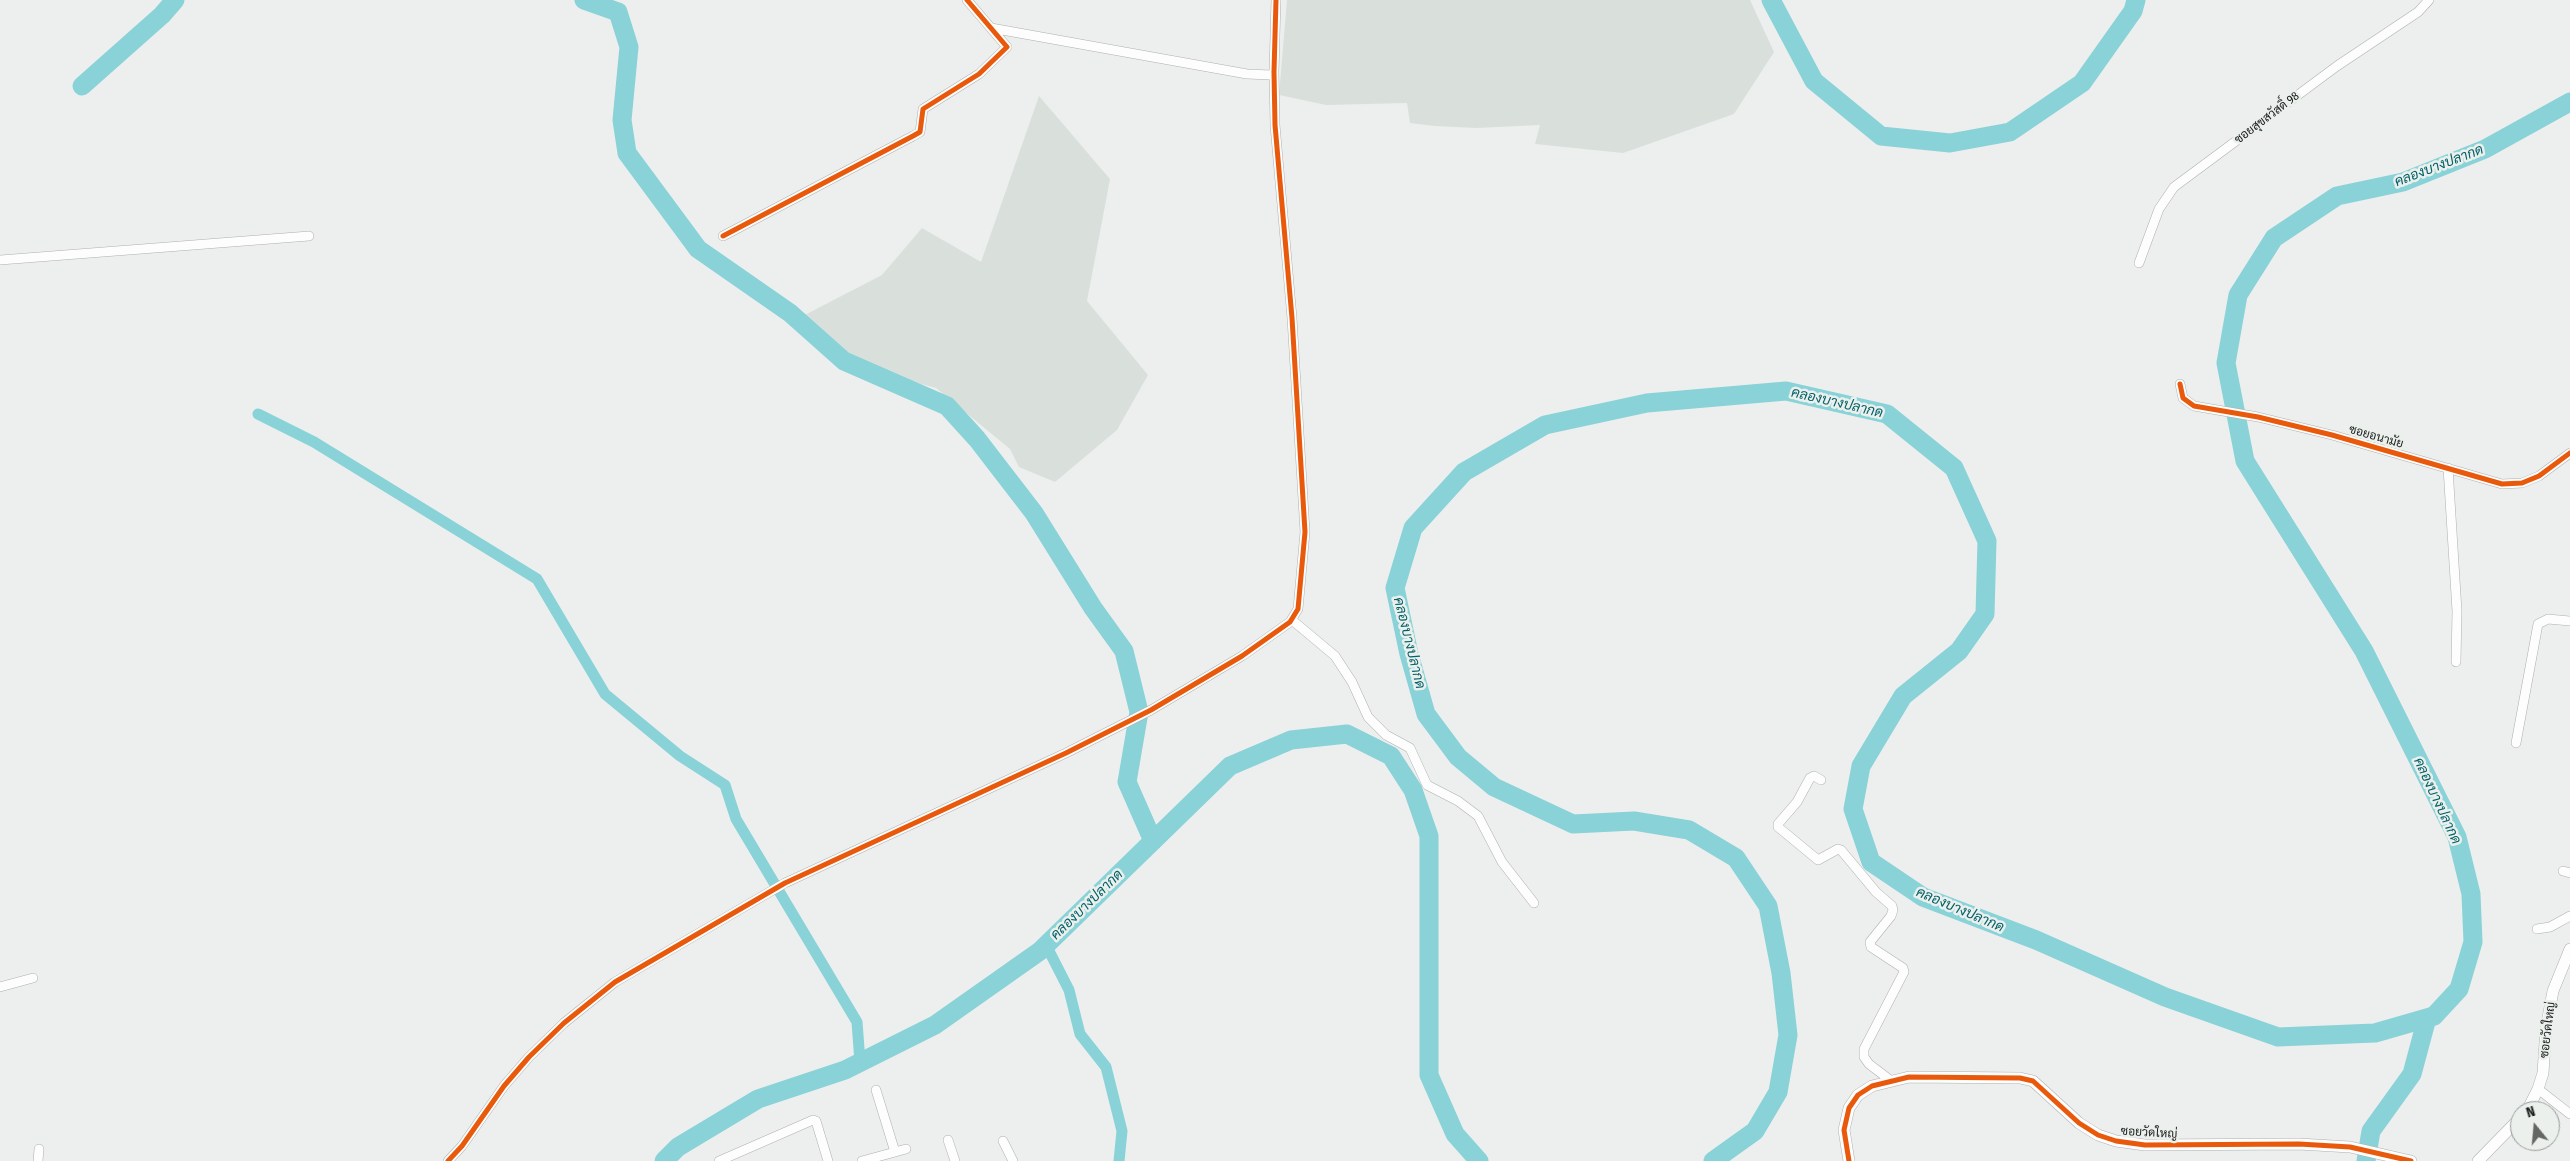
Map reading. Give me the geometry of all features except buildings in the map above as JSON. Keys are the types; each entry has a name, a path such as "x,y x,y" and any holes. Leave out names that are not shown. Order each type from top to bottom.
{"street":[{"path":"723,236 920,132 923,109 974,79 1007,47 967,0"},
{"path":"448,1161 462,1146 514,1074 529,1057 564,1023 615,982 785,883 1066,753 1151,710 1242,656 1292,620 1298,609 1306,532 1292,318 1275,125 1276,0"},
{"name":"ซอยสุขสวัสดิ์ 98","path":"2138,263 2159,209 2174,187 2337,66 2418,12 2429,0"},
{"path":"991,28 1247,74 1271,75 1274,72"},
{"path":"0,260 309,236"},
{"name":"ซอยอนามัย","path":"2180,384 2183,398 2187,402 2208,408 2258,417 2502,484 2522,483 2555,466 2570,453"},
{"path":"2448,468 2457,610 2456,662"},
{"path":"2516,743 2538,624 2548,619 2570,621"},
{"path":"1292,620 1335,656 1352,682 1368,718 1382,731 1410,748 1427,785 1458,801 1478,816 1502,862 1534,903"},
{"path":"1821,780 1814,776 1810,778 1794,807 1778,824 1778,827 1818,860 1838,849 1841,850 1893,910 1891,916 1870,942 1871,947 1903,968 1904,972 1864,1049 1864,1057 1869,1064 1890,1080"},
{"path":"2537,929 2550,927 2570,916"},
{"name":"ซอยวัดใหญ่","path":"2532,1101 2543,1073 2546,1028 2554,991 2570,949"},
{"path":"0,987 33,978"},
{"name":"ซอยวัดใหญ่","path":"1849,1161 1844,1130 1850,1108 1858,1095 1872,1086 1890,1080 1928,1077 2020,1078 2033,1081 2079,1123 2098,1135 2116,1141 2145,1145 2299,1144 2350,1147 2411,1161"},
{"path":"2538,1089 2570,1114"},
{"path":"876,1090 895,1152"},
{"path":"721,1160 813,1120 816,1121 828,1161"},
{"path":"2478,1161 2510,1128"},
{"path":"948,1140 954,1161"},
{"path":"1003,1141 1012,1161"},
{"path":"862,1161 906,1149"},
{"path":"38,1161 39,1150"}],"shaded area":[{"path":"1287,0 1750,0 1774,52 1734,114 1623,153 1535,144 1540,125 1477,128 1435,126 1410,123 1407,103 1326,105 1279,95"},
{"path":"1039,96 1110,179 1087,301 1148,375 1117,430 1055,482 1019,467 1010,449 936,388 870,370 795,320 882,275 922,228 981,262"}],"waterway":[{"path":"82,86 162,15 175,0"},
{"path":"584,0 618,12 629,47 622,120 627,153 698,249 790,313 844,361 947,406 977,439 1034,513 1093,608 1124,651 1139,712 1127,782 1153,841"},
{"name":"คลองบางปลากด","path":"1771,0 1814,81 1881,136 1950,143 2010,132 2082,83 2133,11 2136,0"},
{"name":"คลองบางปลากด","path":"1713,1161 1755,1131 1778,1092 1788,1035 1781,973 1768,906 1736,858 1689,830 1634,821 1573,824 1494,787 1458,757 1426,714 1409,654 1395,588 1413,528 1464,472 1545,425 1647,403 1786,391 1887,414 1954,468 1987,541 1985,614 1959,651 1903,696 1861,766 1853,809 1871,862 1923,897 2036,940 2165,997 2278,1037 2375,1033 2434,1016 2459,989 2473,942 2471,894 2457,837 2364,651 2245,461 2226,363 2238,295 2274,238 2337,196 2403,182 2485,149 2570,102"},
{"path":"258,414 314,442 537,579 605,694 680,756 725,785 736,819 857,1022 860,1062"},
{"name":"คลองบางปลากด","path":"664,1161 678,1147 758,1099 845,1070 935,1025 1040,951 1230,766 1291,740 1347,734 1391,756 1413,790 1429,836 1429,1075 1455,1134 1479,1161"},
{"path":"1046,945 1069,990 1080,1034 1106,1067 1122,1131 1119,1161"},
{"path":"2366,1161 2371,1131 2412,1074 2427,1018"}],"cycle path":[{"path":"723,236 920,132 923,109 979,74 1007,47 967,0"},
{"path":"448,1161 462,1146 504,1086 529,1057 564,1023 615,982 785,883 1066,753 1151,710 1242,656 1290,622 1298,609 1305,532 1292,318 1275,125 1276,0"},
{"path":"2180,384 2183,398 2194,406 2258,417 2332,435 2502,484 2522,483 2539,476 2570,453"},
{"path":"1849,1161 1844,1130 1849,1108 1858,1095 1872,1086 1909,1077 2020,1078 2033,1081 2079,1123 2098,1135 2116,1141 2145,1145 2299,1144 2350,1147 2411,1161"}]}
